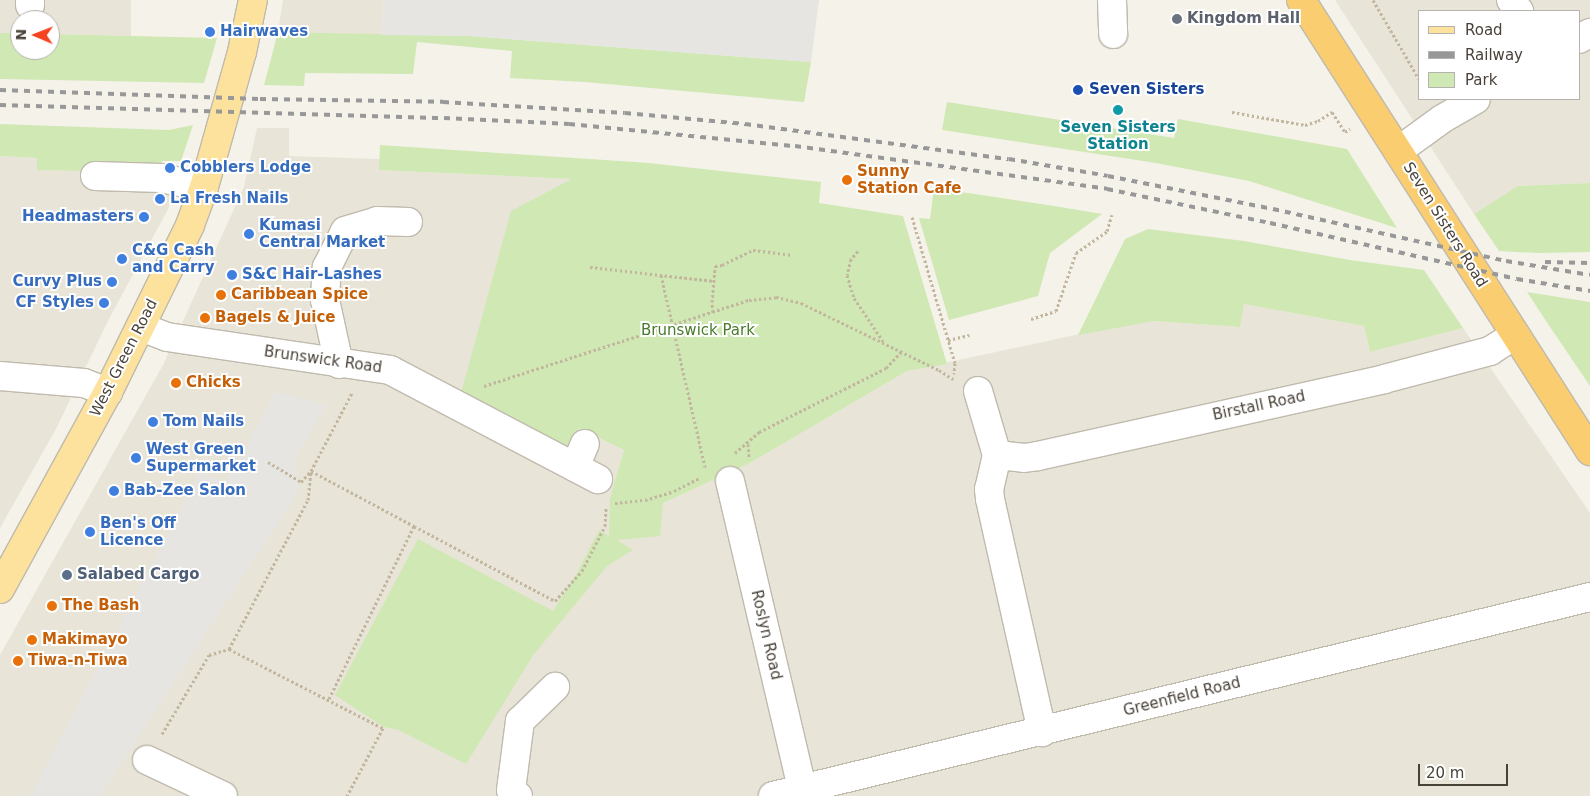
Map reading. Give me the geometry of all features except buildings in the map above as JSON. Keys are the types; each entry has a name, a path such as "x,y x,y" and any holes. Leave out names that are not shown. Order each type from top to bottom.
{"highway":[{"name":"Seven Sisters Road","path":"1301,0 1590,451"}],"main road":[{"name":"West Green Road","path":"0,589 108,392 190,225 204,187 242,52 253,0"}],"street":[{"path":"1112,0 1113,34"},
{"path":"1398,151 1442,119 1474,100"},
{"path":"95,176 161,178 204,187"},
{"path":"339,364 325,300 327,266 345,232 378,222 408,222"},
{"name":"Brunswick Road","path":"141,327 167,337 339,364 390,370 594,479"},
{"name":"Birstall Road","path":"997,455 1024,458 1038,456 1384,378 1490,351 1515,336"},
{"path":"0,376 84,383 108,392"},
{"path":"978,391 997,455 989,489 990,499 1042,732"},
{"name":"Roslyn Road","path":"723,470 802,789"},
{"name":"Greenfield Road","path":"773,796 1590,598"},
{"path":"518,796 511,790 520,721 555,688"},
{"path":"147,760 223,796"}],"path":[{"path":"1373,0 1418,77"},
{"path":"1232,112 1305,125 1318,121 1332,112 1345,132 1350,129"},
{"path":"1031,319 1056,311 1076,253 1107,231 1112,215"},
{"path":"460,407 472,390 749,300 776,297 801,303 883,342 954,379 955,363 912,217"},
{"path":"713,312 715,266 722,265 753,250 793,254"},
{"path":"858,251 851,259 847,275 854,298 883,342"},
{"path":"590,267 714,281"},
{"path":"661,275 673,325 723,470"},
{"path":"948,340 969,335"},
{"path":"594,479 645,500 674,491 723,470 759,432 886,368 901,352"},
{"path":"268,462 301,482 311,471 366,366"},
{"path":"748,444 750,463"},
{"path":"311,471 555,601 582,571 605,526 607,509 594,479"},
{"path":"229,650 308,500 311,471"},
{"path":"328,701 414,526"},
{"path":"147,760 209,655 229,650 383,728 347,796"}],"shaded area":[{"path":"0,0 131,0 131,36 60,34 60,10 10,10 10,33 0,33"},
{"path":"283,0 384,0 381,35 278,32"},
{"path":"384,0 819,0 811,62 470,36 381,35"},
{"path":"1335,0 1590,0 1590,183 1519,186 1474,214"},
{"path":"257,128 289,128 289,156 380,159 380,170 573,179 569,449 579,428 624,450 610,498 663,503 750,463 907,371 1117,326 1154,321 1240,327 1244,304 1364,326 1370,352 1463,328 1590,513 1590,796 0,796 0,655 163,365 244,187"},
{"path":"0,156 37,158 38,170 177,174 176,190 167,211 109,319 56,429 0,528"},
{"path":"275,392 326,405 294,461 299,490 100,796 30,796 200,473 227,481"}],"green space":[{"path":"278,32 470,36 811,62 804,102 585,82 510,78 512,51 417,42 413,74 305,73 304,86 264,85"},
{"path":"0,33 10,33 10,60 60,60 60,34 217,38 204,83 0,79"},
{"path":"947,102 1174,138 1178,119 1347,149 1397,228 1249,181 1156,163 942,130"},
{"path":"0,124 169,130 193,125 181,161 162,161 161,173 37,170 37,158 0,156"},
{"name":"Brunswick Park","path":"380,145 649,163 821,182 819,203 903,216 947,364 907,371 750,463 663,503 660,536 617,540 633,550 607,566 534,654 466,764 399,730 384,727 335,695 418,539 553,611 577,573 599,530 609,536 610,498 624,450 579,428 568,450 461,393 511,211 572,179 379,170"},
{"path":"1590,183 1590,252 1538,253 1499,251 1474,214 1518,186"},
{"path":"934,188 1102,214 1050,253 1038,296 949,320 919,218 930,219"},
{"path":"1148,229 1244,241 1350,260 1424,270 1463,328 1370,352 1364,326 1244,304 1240,327 1154,321 1078,335 1125,239"},
{"path":"1527,292 1590,302 1590,386 1548,324"}],"railway":[{"path":"0,90 260,99 443,102 625,113 745,124 1009,159 1108,176 1273,209 1506,261 1590,275"},
{"path":"0,105 444,118 569,124 795,146 1107,189 1270,223 1517,279 1590,291"},
{"path":"1545,262 1590,263"}],"place":[{"name":"Kingdom Hall","path":"1177,19"},
{"name":"Hairwaves","path":"210,32"},
{"name":"Seven Sisters","path":"1078,90"},
{"name":"Seven Sisters Station","path":"1118,110"},
{"name":"Cobblers Lodge","path":"170,168"},
{"name":"Sunny Station Cafe","path":"847,180"},
{"name":"La Fresh Nails","path":"160,199"},
{"name":"Headmasters","path":"144,217"},
{"name":"Kumasi Central Market","path":"249,234"},
{"name":"C&G Cash and Carry","path":"122,259"},
{"name":"S&C Hair-Lashes","path":"232,275"},
{"name":"Curvy Plus","path":"112,282"},
{"name":"Caribbean Spice","path":"221,295"},
{"name":"CF Styles","path":"104,303"},
{"name":"Bagels & Juice","path":"205,318"},
{"name":"Chicks","path":"176,383"},
{"name":"Tom Nails","path":"153,422"},
{"name":"West Green Supermarket","path":"136,458"},
{"name":"Bab-Zee Salon","path":"114,491"},
{"name":"Ben's Off Licence","path":"90,532"},
{"name":"Salabed Cargo","path":"67,575"},
{"name":"The Bash","path":"52,606"},
{"name":"Makimayo","path":"32,640"},
{"name":"Tiwa-n-Tiwa","path":"18,661"}]}
